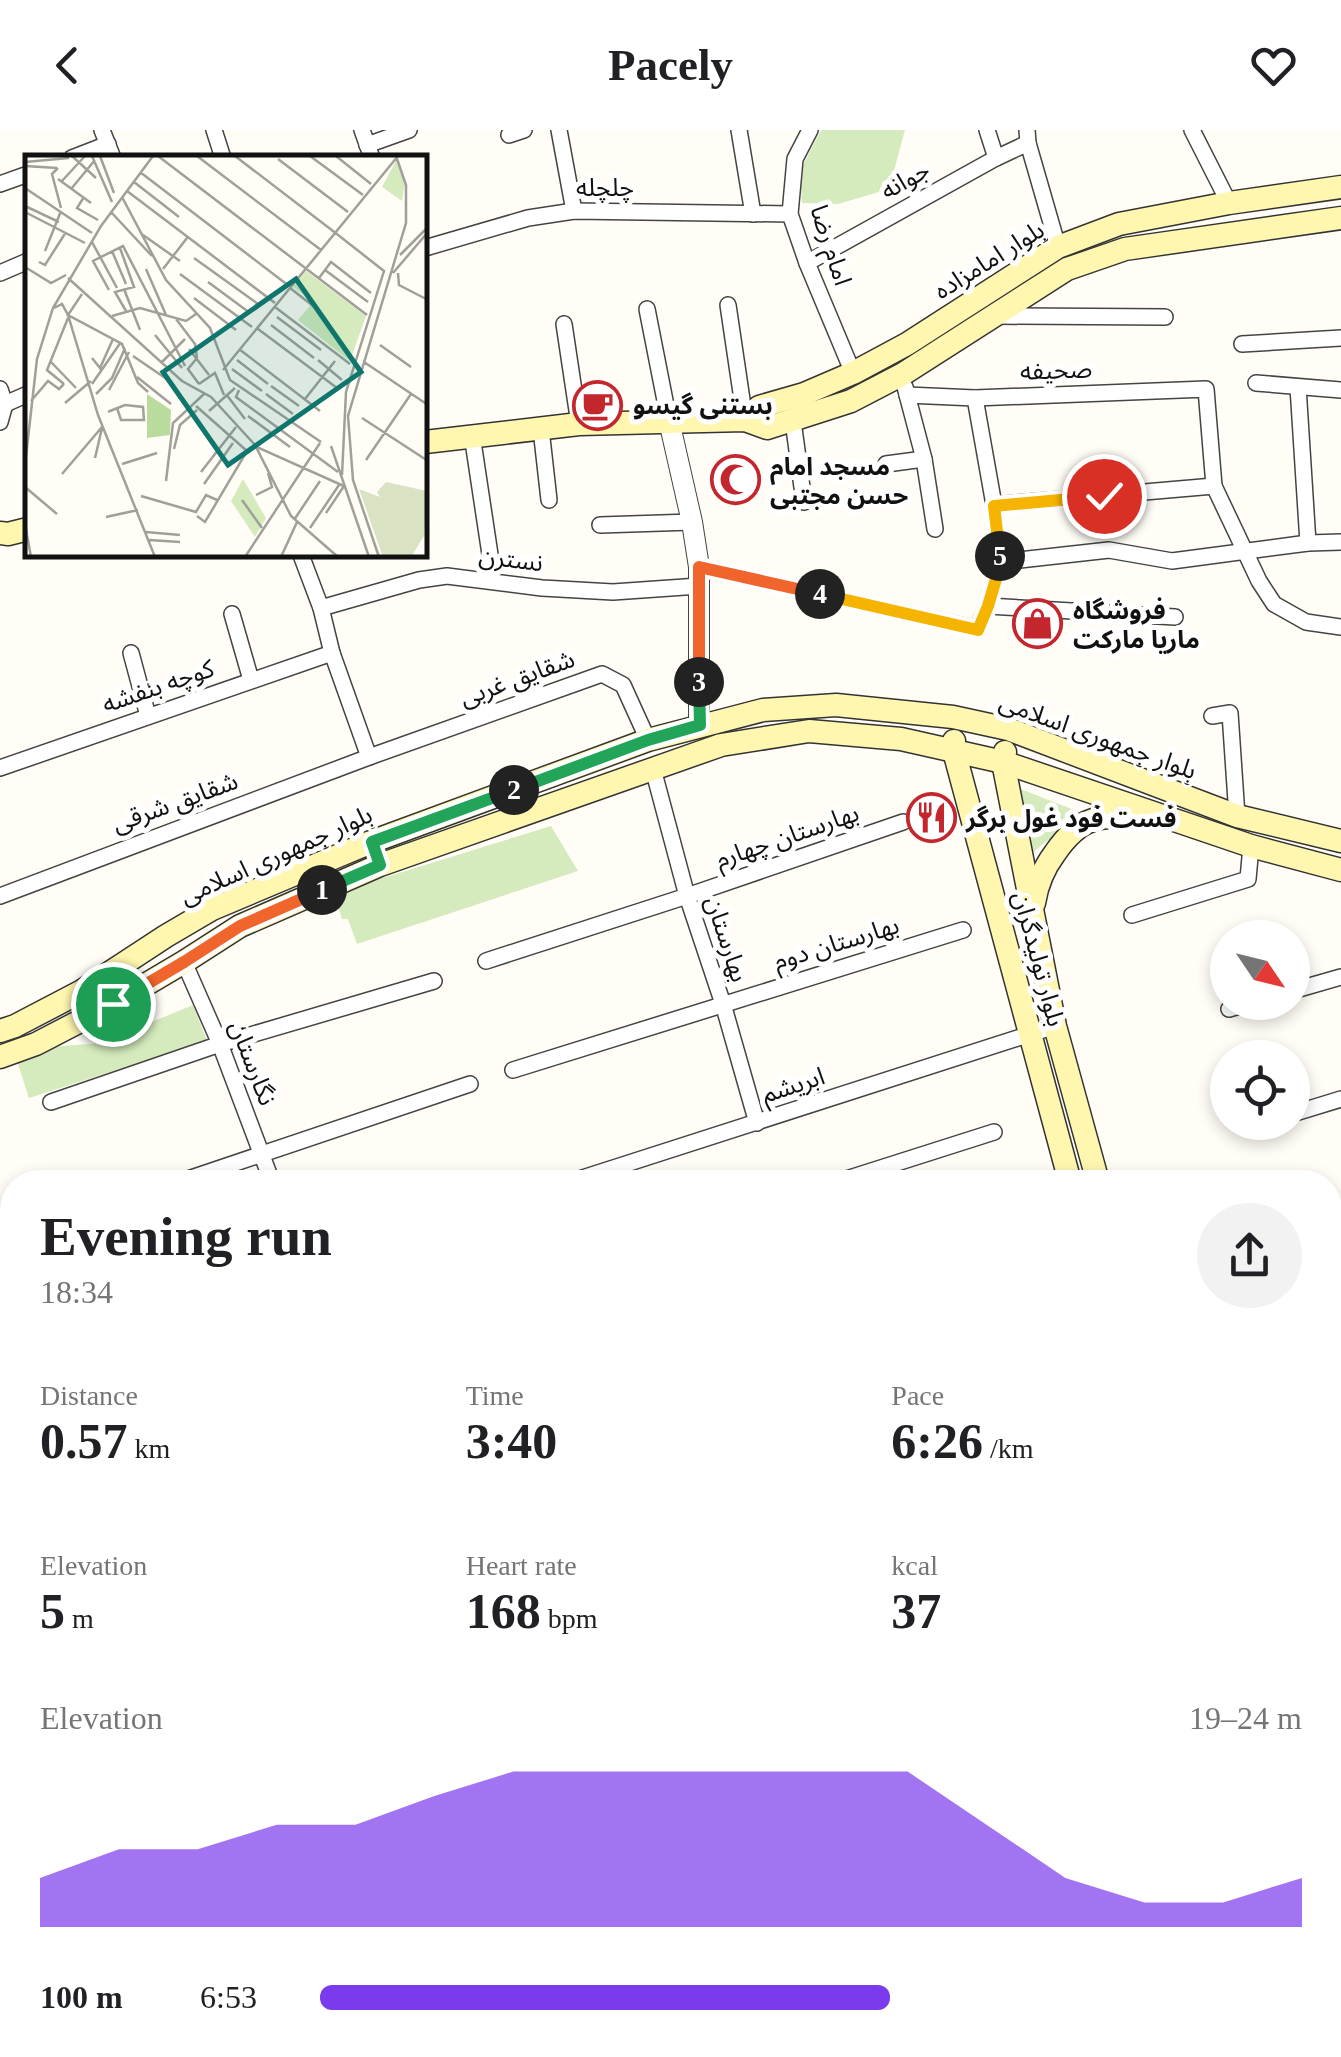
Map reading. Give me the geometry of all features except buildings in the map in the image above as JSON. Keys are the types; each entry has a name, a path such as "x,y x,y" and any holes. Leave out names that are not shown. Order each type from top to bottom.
{"main road":[{"name":"بلوار امامزاده","path":"744,420 760,407 853,373 907,344 1058,247 1120,224 1341,187"},
{"name":"بلوار امامزاده","path":"428,442 580,424 744,420 768,428 905,385 993,316 1068,269 1125,249 1341,218"},
{"path":"0,533 25,530"},
{"name":"بلوار جمهوری اسلامی","path":"0,1031 82,991 212,909 372,842 648,740 763,710 836,706 953,718 1008,730 1237,816 1341,841"},
{"name":"بلوار تولیدگران","path":"953,718 954,751 1067,1170"},
{"name":"بلوار تولیدگران","path":"1008,730 1003,762 1032,916 1054,1026 1095,1170"},
{"name":"بلوار جمهوری اسلامی","path":"0,1057 36,1044 113,1004 240,926 380,865 721,745 810,731 901,740 1003,762 1250,846 1341,870"},
{"path":"1032,916 1037,883 1068,834 1108,816 1172,820"},
{"path":"372,842 380,865"}],"street":[{"path":"214,130 222,155"},
{"path":"367,144 409,130"},
{"path":"559,130 574,211"},
{"path":"740,130 752,214"},
{"name":"امام رضا","path":"810,130 794,159 790,214 853,373"},
{"path":"987,130 996,158"},
{"path":"1198,131 1229,203"},
{"path":"1028,136 1058,247"},
{"name":"جوانه","path":"807,263 996,158 1028,136"},
{"path":"80,155 108,144"},
{"path":"0,184 25,175"},
{"name":"چلچله","path":"428,247 528,218 574,211 790,214"},
{"path":"0,273 25,263"},
{"path":"728,305 744,420"},
{"path":"647,309 692,522 699,577 700,725"},
{"path":"993,316 1165,316"},
{"path":"564,324 580,424"},
{"path":"1242,344 1341,338"},
{"path":"1256,383 1341,390"},
{"path":"905,385 924,459 935,530"},
{"name":"صحیفه","path":"905,385 975,398 1206,388 1214,486"},
{"path":"1298,386 1308,543"},
{"path":"0,422 3,396"},
{"path":"975,398 1001,562 988,606 1175,617"},
{"path":"794,421 804,502"},
{"path":"541,428 548,500"},
{"path":"472,435 491,561"},
{"path":"886,464 924,459"},
{"path":"994,506 1214,486 1274,604 1306,622 1341,627"},
{"path":"600,525 692,522"},
{"path":"1001,562 1108,550 1172,561 1341,542"},
{"path":"303,558 369,757"},
{"name":"نسترن","path":"321,608 419,580 448,576 528,587 613,592 699,577 978,630 988,606"},
{"path":"232,614 251,680"},
{"path":"131,653 148,716"},
{"name":"کوچه بنفشه","path":"0,768 332,654"},
{"name":"شقایق غربی","path":"369,757 602,674 624,685 648,740"},
{"path":"1212,716 1230,713 1237,816"},
{"name":"شقایق شرقی","path":"0,896 369,757"},
{"name":"بهارستان","path":"653,769 687,896 757,1123"},
{"name":"بهارستان چهارم","path":"486,961 903,822"},
{"path":"1132,916 1248,879 1250,846"},
{"name":"بهارستان دوم","path":"513,1070 963,930"},
{"name":"نگارستان","path":"184,962 268,1170"},
{"path":"1310,986 1341,977"},
{"path":"51,1102 220,1044 434,981"},
{"name":"ابریشم","path":"608,1170 1054,1026"},
{"path":"215,1170 470,1084"},
{"path":"1310,1108 1341,1099"},
{"path":"875,1170 994,1132"}],"green space":[{"path":"821,130 905,130 889,189 838,204 802,203 800,171"},
{"path":"1018,788 1087,815 1033,852"},
{"path":"551,826 578,871 357,944 348,919 342,919 334,893"},
{"path":"193,1005 207,1041 29,1098 16,1058 51,1047 101,1043"}],"place":[{"name":"بستنی گیسو","path":"598,405"},
{"name":"مسجد امام حسن مجتبی","path":"735,480"},
{"name":"فروشگاه ماریا مارکت","path":"1038,624"},
{"name":"فست فود غول برگر","path":"931,818"}],"route":[{"path":"113,1004 240,926 380,865 372,842 648,740 700,725 699,567 978,630 1001,562 994,506 1104,496"}]}
